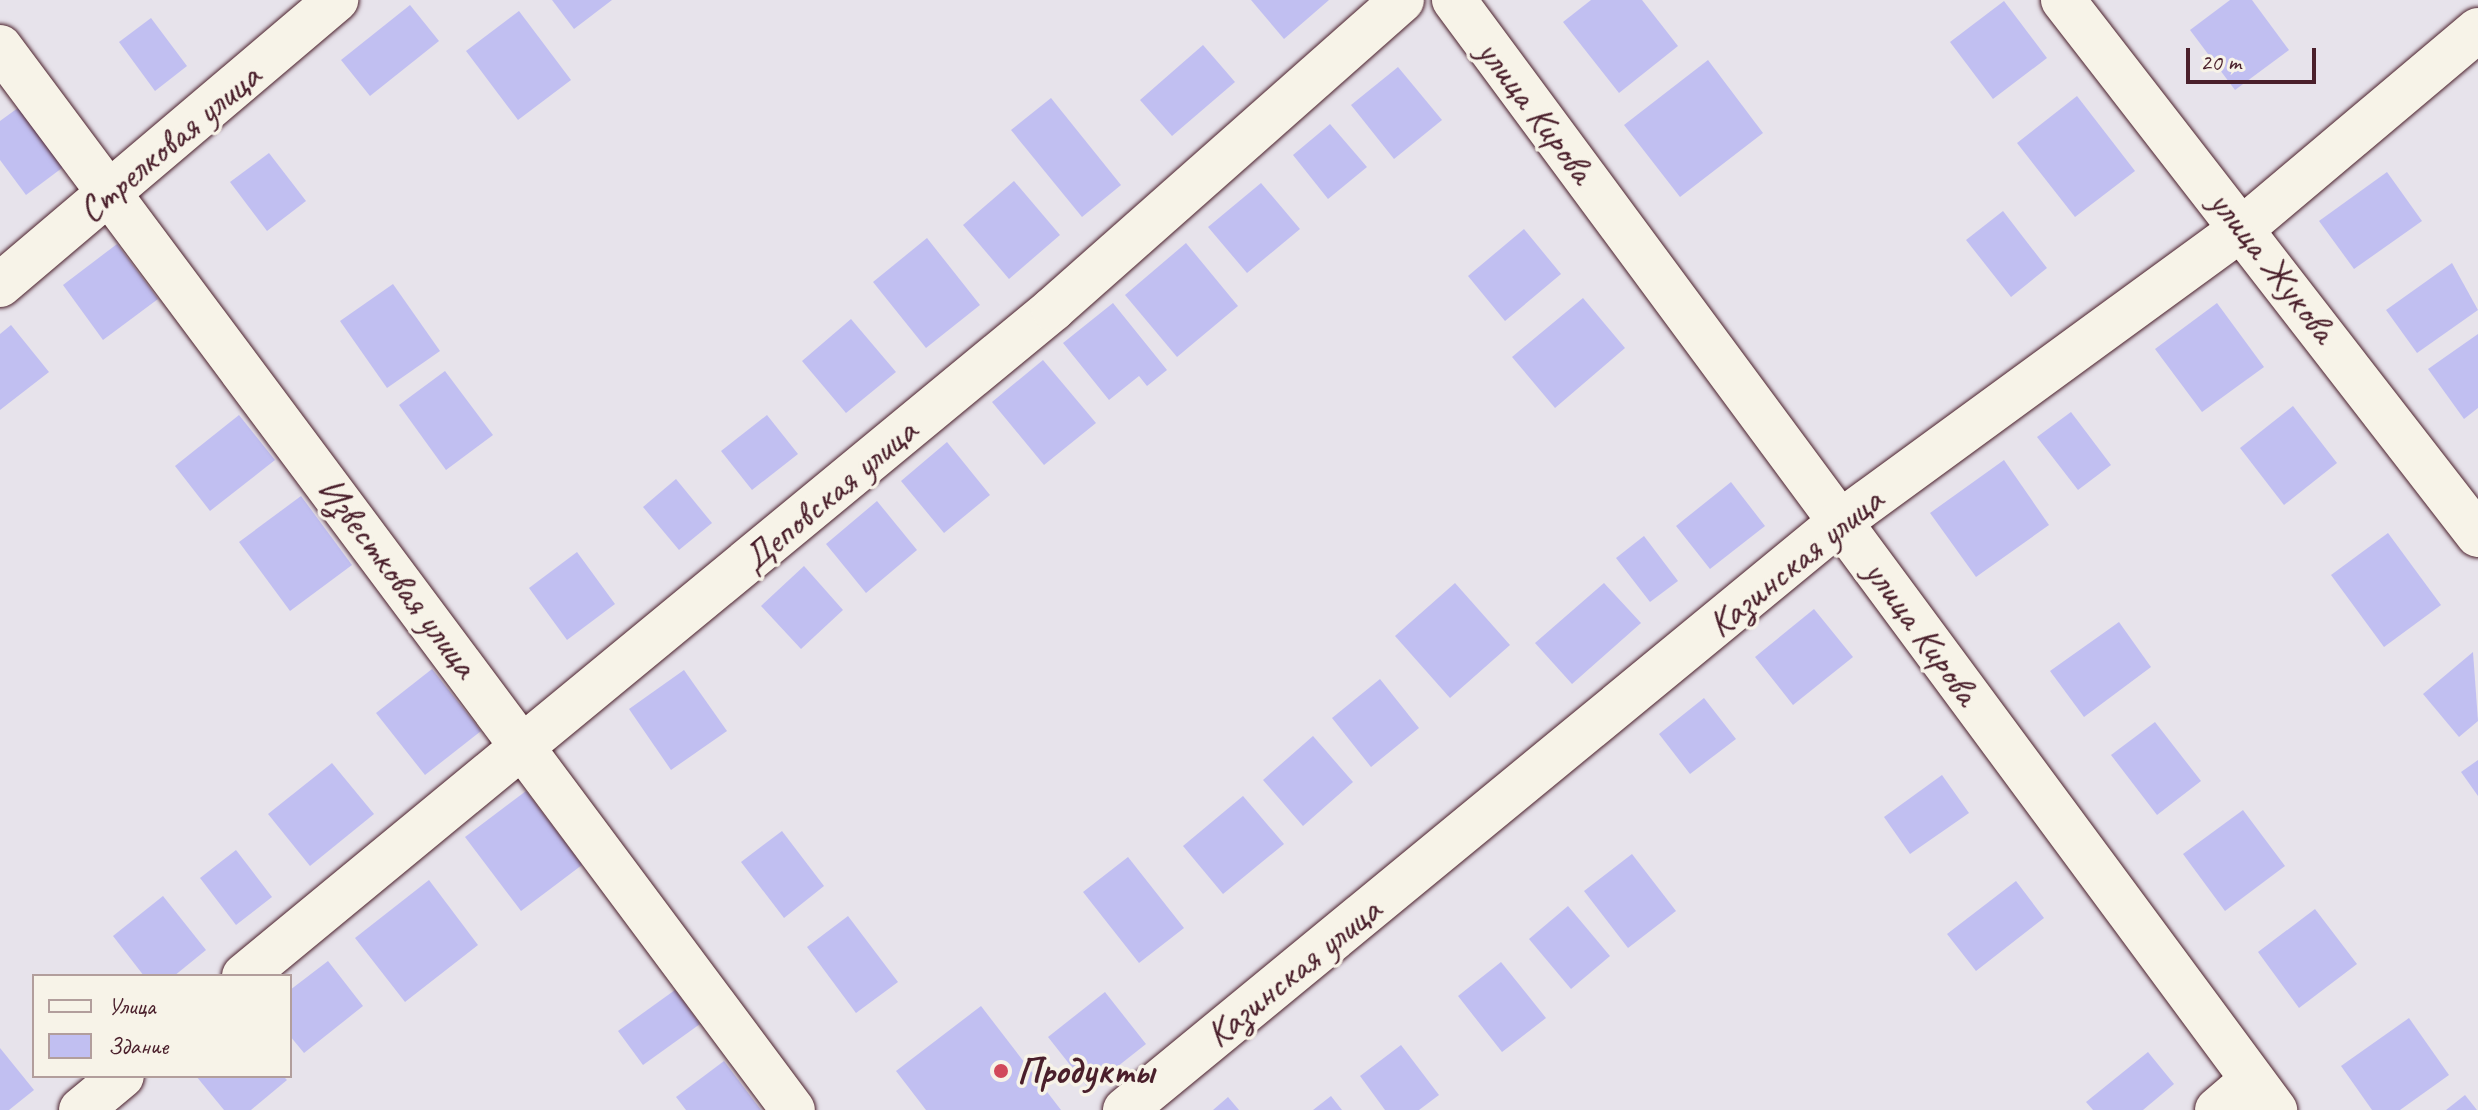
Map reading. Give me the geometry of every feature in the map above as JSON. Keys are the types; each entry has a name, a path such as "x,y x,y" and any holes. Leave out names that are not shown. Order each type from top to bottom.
{"street":[{"name":"Стрелковая улица","path":"0,285 110,195 336,0"},
{"name":"Деповская улица","path":"246,974 1053,309 1402,0"},
{"name":"улица Кирова","path":"1454,0 2264,1095"},
{"name":"улица Жукова","path":"2063,0 2244,227 2478,535"},
{"name":"Казинская улица","path":"1125,1110 1840,522 2244,227 2478,30"},
{"name":"Известковая улица","path":"0,47 526,746 793,1110"},
{"path":"81,1110 120,1078"},
{"path":"2217,1110 2264,1095"}],"building":[{"path":"552,0 612,0 574,29"},
{"path":"1251,0 1329,0 1284,39"},
{"path":"1591,0 1642,0 1678,46 1619,93 1563,22"},
{"path":"2230,0 2252,0 2289,50 2235,90 2190,30"},
{"path":"2004,1 2047,58 1993,99 1950,42"},
{"path":"410,5 439,41 370,96 341,60"},
{"path":"519,11 571,80 518,120 466,51"},
{"path":"151,18 187,66 155,91 119,42"},
{"path":"1203,45 1235,82 1172,136 1140,100"},
{"path":"1708,60 1763,133 1680,197 1624,125"},
{"path":"1398,67 1442,120 1394,159 1351,105"},
{"path":"2077,96 2135,171 2075,217 2017,143"},
{"path":"1051,98 1121,185 1082,217 1011,130"},
{"path":"22,105 66,165 26,195 0,160 0,121"},
{"path":"1330,124 1367,167 1328,199 1293,155"},
{"path":"269,153 306,201 267,231 230,182"},
{"path":"2387,172 2422,221 2354,269 2319,221"},
{"path":"1014,181 1060,235 1009,279 963,225"},
{"path":"1261,183 1300,229 1247,273 1208,227"},
{"path":"2003,211 2047,268 2011,297 1966,240"},
{"path":"1524,229 1561,274 1505,321 1468,276"},
{"path":"927,238 980,305 926,348 873,282"},
{"path":"1186,243 1238,306 1177,357 1125,295"},
{"path":"117,244 158,299 103,340 63,285"},
{"path":"2452,263 2478,310 2417,353 2386,310"},
{"path":"393,284 440,351 387,388 340,321"},
{"path":"1583,298 1625,348 1555,408 1512,357"},
{"path":"1113,303 1167,370 1147,386 1139,376 1109,400 1063,343"},
{"path":"2217,303 2264,367 2202,412 2155,349"},
{"path":"851,319 896,372 846,413 802,361"},
{"path":"11,325 49,372 0,410 0,334"},
{"path":"2478,334 2478,408 2464,419 2428,369"},
{"path":"1043,360 1096,423 1044,465 992,402"},
{"path":"445,371 493,435 446,470 399,405"},
{"path":"2293,406 2337,463 2284,505 2240,448"},
{"path":"2071,412 2111,465 2078,490 2037,437"},
{"path":"239,415 275,460 210,511 175,466"},
{"path":"767,415 798,454 752,490 721,451"},
{"path":"947,442 990,495 944,533 901,481"},
{"path":"2004,460 2049,525 1976,577 1930,513"},
{"path":"676,479 712,523 679,550 643,507"},
{"path":"1731,482 1765,526 1710,569 1676,526"},
{"path":"301,496 352,565 290,611 239,542"},
{"path":"877,501 917,550 866,593 826,544"},
{"path":"2388,533 2441,605 2384,647 2331,575"},
{"path":"1644,536 1678,581 1650,602 1616,558"},
{"path":"577,552 615,604 567,640 529,588"},
{"path":"804,566 843,610 801,649 761,606"},
{"path":"1455,583 1510,645 1450,698 1395,636"},
{"path":"1604,583 1641,623 1572,684 1535,643"},
{"path":"1814,609 1853,657 1793,705 1755,657"},
{"path":"2119,622 2151,667 2084,717 2050,671"},
{"path":"2473,652 2478,721 2459,737 2423,694"},
{"path":"432,669 481,731 425,775 376,713"},
{"path":"684,670 727,731 671,770 629,709"},
{"path":"1380,679 1419,728 1371,767 1332,718"},
{"path":"1704,698 1736,739 1690,774 1659,734"},
{"path":"2155,722 2201,781 2157,815 2111,755"},
{"path":"1313,736 1353,782 1303,826 1263,780"},
{"path":"2478,760 2478,796 2461,772"},
{"path":"332,763 374,814 310,866 268,814"},
{"path":"1942,775 1969,813 1910,854 1884,817"},
{"path":"526,791 582,865 521,911 465,837"},
{"path":"1243,796 1284,844 1223,894 1183,846"},
{"path":"2243,810 2285,866 2225,911 2183,854"},
{"path":"782,831 824,886 784,918 741,862"},
{"path":"236,850 272,897 236,925 200,878"},
{"path":"1632,854 1676,911 1628,948 1584,891"},
{"path":"1128,857 1184,928 1139,963 1083,892"},
{"path":"429,880 478,945 405,1002 355,938"},
{"path":"2016,881 2044,918 1976,971 1947,934"},
{"path":"163,896 206,950 176,974 142,974 113,936"},
{"path":"1568,906 1610,956 1571,989 1529,939"},
{"path":"2315,909 2357,964 2299,1008 2258,952"},
{"path":"848,916 898,982 856,1013 807,947"},
{"path":"328,961 363,1006 304,1053 292,1038 292,988"},
{"path":"1501,962 1546,1018 1502,1052 1458,996"},
{"path":"675,990 700,1024 643,1065 618,1031"},
{"path":"1105,992 1146,1044 1089,1089 1048,1037"},
{"path":"981,1006 1061,1110 926,1110 896,1071"},
{"path":"2409,1018 2449,1075 2400,1110 2372,1110 2341,1066"},
{"path":"1401,1045 1439,1095 1419,1110 1385,1110 1360,1076"},
{"path":"0,1048 34,1090 9,1110 0,1110"},
{"path":"2148,1052 2174,1084 2143,1110 2093,1110 2086,1102"},
{"path":"724,1061 761,1110 686,1110 676,1097"},
{"path":"198,1078 287,1080 251,1110 224,1110"},
{"path":"2465,1095 2477,1110 2446,1110"},
{"path":"1331,1096 1342,1110 1313,1110"},
{"path":"1228,1097 1239,1110 1213,1110"}],"place":[{"name":"Продукты","path":"1001,1071"}]}
